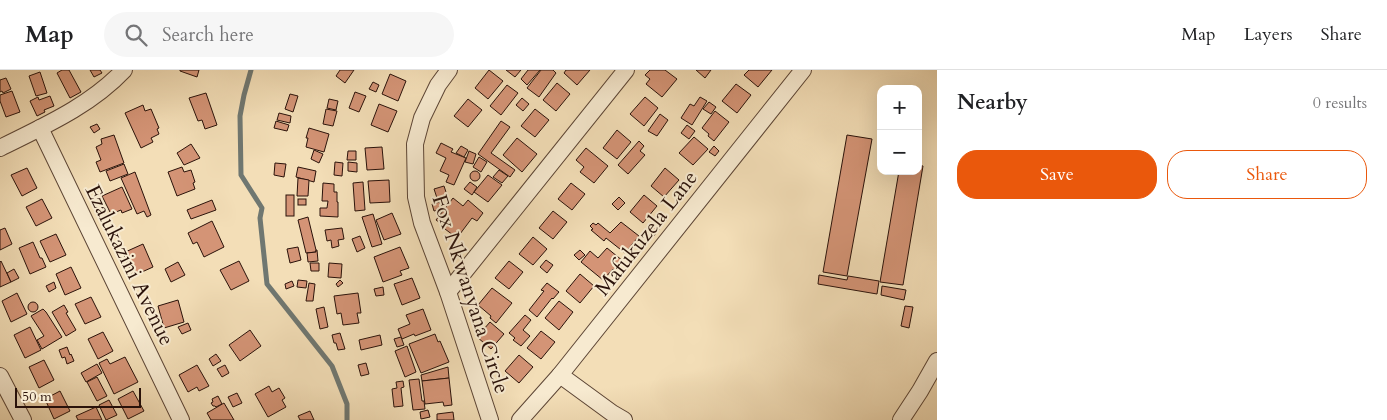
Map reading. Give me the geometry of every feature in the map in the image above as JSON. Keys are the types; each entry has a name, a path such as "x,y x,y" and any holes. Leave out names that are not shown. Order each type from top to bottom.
{"street":[{"path":"0,148 82,105 97,95 124,70"},
{"name":"Fox Nkwanyana Circle","path":"449,70 438,85 422,118 414,144 416,197 422,223 448,292 490,420"},
{"path":"448,292 626,70"},
{"name":"Mafukuzela Lane","path":"520,420 560,375 803,70"},
{"name":"Ezalukazini Avenue","path":"40,128 181,420"},
{"path":"901,420 937,361"},
{"path":"560,375 612,414 624,420"},
{"path":"0,376 22,420"}],"building":[{"path":"62,70 69,70 81,92 70,98 57,73"},
{"path":"90,70 100,70 102,73 94,77"},
{"path":"180,70 199,70 197,77"},
{"path":"340,70 354,70 345,83 336,76"},
{"path":"489,70 503,81 488,99 475,88"},
{"path":"506,70 521,70 515,77"},
{"path":"528,70 540,70 527,85 521,79"},
{"path":"541,70 553,70 556,73 539,97 527,88"},
{"path":"566,70 590,70 577,85 564,73"},
{"path":"650,70 665,70 677,79 662,97 646,84 650,79 645,75"},
{"path":"696,70 711,70 705,78"},
{"path":"749,70 772,70 758,87 744,75"},
{"path":"40,72 47,93 36,96 29,76"},
{"path":"390,74 406,81 398,101 382,94"},
{"path":"6,78 11,89 3,93 2,91 0,92 0,80"},
{"path":"373,82 379,85 376,92 369,89"},
{"path":"557,83 570,94 556,111 543,100"},
{"path":"736,84 751,95 737,113 722,101"},
{"path":"507,85 518,93 501,115 490,106"},
{"path":"12,91 20,112 6,117 0,101 0,95"},
{"path":"355,92 366,96 359,112 349,108"},
{"path":"206,93 217,125 205,129 202,120 198,121 189,98"},
{"path":"290,94 298,96 293,112 285,109"},
{"path":"50,96 54,106 44,110 45,112 37,116 30,101 38,97 39,100"},
{"path":"645,97 658,108 644,126 630,114"},
{"path":"700,97 707,101 692,125 681,118 690,104 694,106"},
{"path":"522,98 529,104 523,111 516,105"},
{"path":"329,99 338,101 336,110 327,108"},
{"path":"468,99 482,110 468,127 454,116"},
{"path":"709,102 716,107 711,114 703,109"},
{"path":"379,104 397,111 388,132 371,125"},
{"path":"143,105 145,111 151,109 159,128 157,129 159,134 151,138 153,142 141,148 125,113"},
{"path":"326,109 337,111 333,126 323,124"},
{"path":"535,109 549,120 535,137 521,126"},
{"path":"715,111 729,122 714,141 702,128"},
{"path":"279,113 291,116 290,123 277,120"},
{"path":"660,114 668,120 657,136 648,131"},
{"path":"276,121 289,125 287,131 274,128"},
{"path":"501,121 510,127 491,153 515,170 510,177 478,154"},
{"path":"97,124 100,129 94,133 90,127"},
{"path":"687,125 695,131 689,139 681,133"},
{"path":"309,128 329,134 324,152 306,147"},
{"path":"617,130 631,142 617,159 603,148"},
{"path":"114,135 124,163 100,172 96,162 101,160 96,147 102,144 101,139"},
{"path":"847,135 872,139 847,276 823,272"},
{"path":"694,137 708,149 693,165 679,153"},
{"path":"517,138 537,154 522,172 503,155"},
{"path":"639,141 644,146 640,151 645,155 628,174 618,165"},
{"path":"441,143 453,149 451,152 466,158 454,185 446,182 449,175 440,171 446,158 436,153"},
{"path":"191,144 200,158 184,165 177,153"},
{"path":"461,146 468,150 464,157 456,153"},
{"path":"714,146 719,151 715,156 709,152"},
{"path":"382,147 384,169 367,170 365,148"},
{"path":"586,148 608,166 594,183 580,172 584,167 576,160"},
{"path":"314,150 323,154 319,163 311,159"},
{"path":"348,151 356,151 356,160 347,160"},
{"path":"469,151 476,154 473,164 465,162"},
{"path":"479,157 487,162 481,172 473,167"},
{"path":"335,162 343,163 342,176 334,175"},
{"path":"348,162 357,163 357,172 348,171"},
{"path":"275,163 286,164 284,177 274,175"},
{"path":"124,164 128,174 110,181 106,171"},
{"path":"182,167 184,172 191,170 195,189 177,196 168,172"},
{"path":"298,167 316,171 314,182 296,177"},
{"path":"27,168 37,188 22,196 11,175"},
{"path":"665,168 679,180 664,197 651,186"},
{"path":"499,170 508,176 502,183 493,177"},
{"path":"475,171 480,176 475,181 470,176"},
{"path":"135,172 151,215 147,217 144,211 137,214 121,178"},
{"path":"488,175 502,185 488,202 474,192"},
{"path":"898,175 921,175 903,285 880,282"},
{"path":"298,178 309,180 308,196 297,196"},
{"path":"389,180 390,202 370,203 368,181"},
{"path":"363,182 365,210 355,211 353,183"},
{"path":"470,182 477,187 472,195 464,189"},
{"path":"323,183 334,184 334,192 337,192 338,217 320,216 320,208 327,208 328,201 322,201"},
{"path":"571,183 585,194 572,210 558,199"},
{"path":"444,186 447,195 437,198 434,189"},
{"path":"122,187 132,209 122,213 121,210 111,214 102,196"},
{"path":"286,195 294,195 294,216 286,216"},
{"path":"644,195 657,206 643,223 630,212"},
{"path":"619,197 625,203 618,210 612,204"},
{"path":"453,198 463,206 468,200 483,213 477,221 472,218 457,238 436,220"},
{"path":"42,199 52,218 36,226 26,207"},
{"path":"298,199 306,199 306,205 298,205"},
{"path":"212,200 216,210 191,219 187,210"},
{"path":"440,202 442,209 434,211 432,204"},
{"path":"553,211 567,222 553,239 539,228"},
{"path":"392,213 401,234 384,240 376,220"},
{"path":"659,213 667,219 653,237 645,231"},
{"path":"373,214 382,244 372,247 362,217"},
{"path":"308,217 316,252 306,253 298,220"},
{"path":"212,221 224,247 204,257 197,242 193,244 188,233"},
{"path":"621,222 639,236 625,253 606,238 604,241 591,230 593,229 590,226 593,223 596,225 598,223 610,233"},
{"path":"5,228 12,244 0,250 0,230"},
{"path":"342,228 344,239 338,240 339,246 332,248 331,240 327,241 325,230"},
{"path":"56,234 66,255 50,262 40,241"},
{"path":"360,236 365,248 357,252 352,239"},
{"path":"533,237 547,249 533,265 519,254"},
{"path":"33,242 46,267 30,274 19,248"},
{"path":"143,244 153,267 133,276 123,253"},
{"path":"298,247 301,260 290,263 287,249"},
{"path":"400,247 409,268 400,271 402,275 383,282 374,257"},
{"path":"607,248 623,261 615,271 613,269 603,280 581,262 590,251 598,258"},
{"path":"316,250 318,261 308,262 307,253 316,252"},
{"path":"580,250 585,255 579,260 574,255"},
{"path":"546,260 553,265 547,273 540,267"},
{"path":"239,261 249,281 231,290 220,270"},
{"path":"509,261 523,272 509,289 495,278"},
{"path":"0,262 11,282 0,287"},
{"path":"178,262 185,275 171,282 165,269"},
{"path":"310,263 319,263 319,271 311,271"},
{"path":"329,263 342,264 341,278 328,277"},
{"path":"71,267 81,288 65,295 56,274"},
{"path":"14,269 19,278 11,282 7,273"},
{"path":"580,274 594,286 580,303 566,291"},
{"path":"819,275 847,280 848,276 879,281 877,294 818,284"},
{"path":"412,278 420,298 402,305 394,284"},
{"path":"298,280 307,281 306,288 297,287"},
{"path":"340,280 343,283 338,287 336,284"},
{"path":"292,281 294,286 286,289 285,284"},
{"path":"54,282 56,288 49,292 46,286"},
{"path":"309,283 315,284 313,301 306,301"},
{"path":"547,283 559,292 537,317 529,310 544,291 541,290"},
{"path":"882,286 906,290 904,300 881,295"},
{"path":"383,287 384,295 376,296 374,289"},
{"path":"492,288 512,303 496,323 478,305"},
{"path":"17,293 27,314 11,322 2,301"},
{"path":"358,293 361,313 357,313 359,323 343,325 341,313 337,314 334,296"},
{"path":"91,297 101,317 85,324 75,304"},
{"path":"178,300 184,322 164,328 158,306"},
{"path":"559,301 573,312 559,330 545,318"},
{"path":"31,302 35,302 38,307 37,311 31,312 28,309 28,305"},
{"path":"64,305 68,312 66,313 76,330 66,336 52,312"},
{"path":"905,306 913,307 909,328 901,326"},
{"path":"324,307 328,327 320,329 316,309"},
{"path":"43,309 62,337 42,349 37,340 44,336 31,316"},
{"path":"423,309 431,330 402,339 398,329 410,324 406,315"},
{"path":"525,315 531,320 523,330 530,336 521,346 513,340 515,338 509,333"},
{"path":"490,322 504,334 491,349 477,337"},
{"path":"188,323 191,330 182,334 178,327"},
{"path":"30,327 41,350 25,358 14,335"},
{"path":"250,330 261,346 240,361 229,345"},
{"path":"541,331 555,342 541,359 527,348"},
{"path":"103,332 113,351 98,359 88,339"},
{"path":"340,333 345,349 338,350 332,335"},
{"path":"435,334 449,362 421,373 409,344"},
{"path":"380,335 382,345 361,350 359,340"},
{"path":"401,337 404,345 397,347 394,339"},
{"path":"407,346 416,372 405,377 395,351"},
{"path":"67,347 74,361 67,364 65,357 62,358 59,350"},
{"path":"216,354 221,361 213,366 209,359"},
{"path":"519,355 533,367 519,383 505,371"},
{"path":"125,357 138,382 114,394 99,363 107,359 110,364"},
{"path":"44,360 54,380 39,388 29,367"},
{"path":"366,363 369,374 361,376 358,365"},
{"path":"97,364 102,373 86,382 81,373"},
{"path":"197,365 209,386 199,391 197,387 188,392 179,375"},
{"path":"225,365 229,373 222,377 217,369"},
{"path":"448,367 449,378 422,381 421,375"},
{"path":"97,377 107,396 97,401 87,382"},
{"path":"449,378 452,405 444,406 443,402 425,404 422,381"},
{"path":"419,379 425,409 413,410 409,380"},
{"path":"403,381 404,387 401,388 403,406 394,407 392,389 397,388 396,382"},
{"path":"269,386 272,392 279,388 285,398 282,400 286,407 268,417 255,394"},
{"path":"60,391 70,411 54,419 45,399"},
{"path":"133,391 144,411 128,419 118,399"},
{"path":"237,393 242,403 233,407 228,397"},
{"path":"218,396 222,404 216,407 213,406 211,403 213,402 212,399"},
{"path":"109,400 117,415 106,420 99,405"},
{"path":"224,403 234,420 211,420 207,413"},
{"path":"96,407 102,420 78,420 76,416"},
{"path":"428,410 430,417 421,419 420,412"},
{"path":"310,411 314,420 300,420 298,416"},
{"path":"453,412 454,420 437,420 437,414"}],"waterway":[{"path":"251,70 240,116 241,175 262,208 260,218 267,284 332,366 347,404 347,420"}]}
